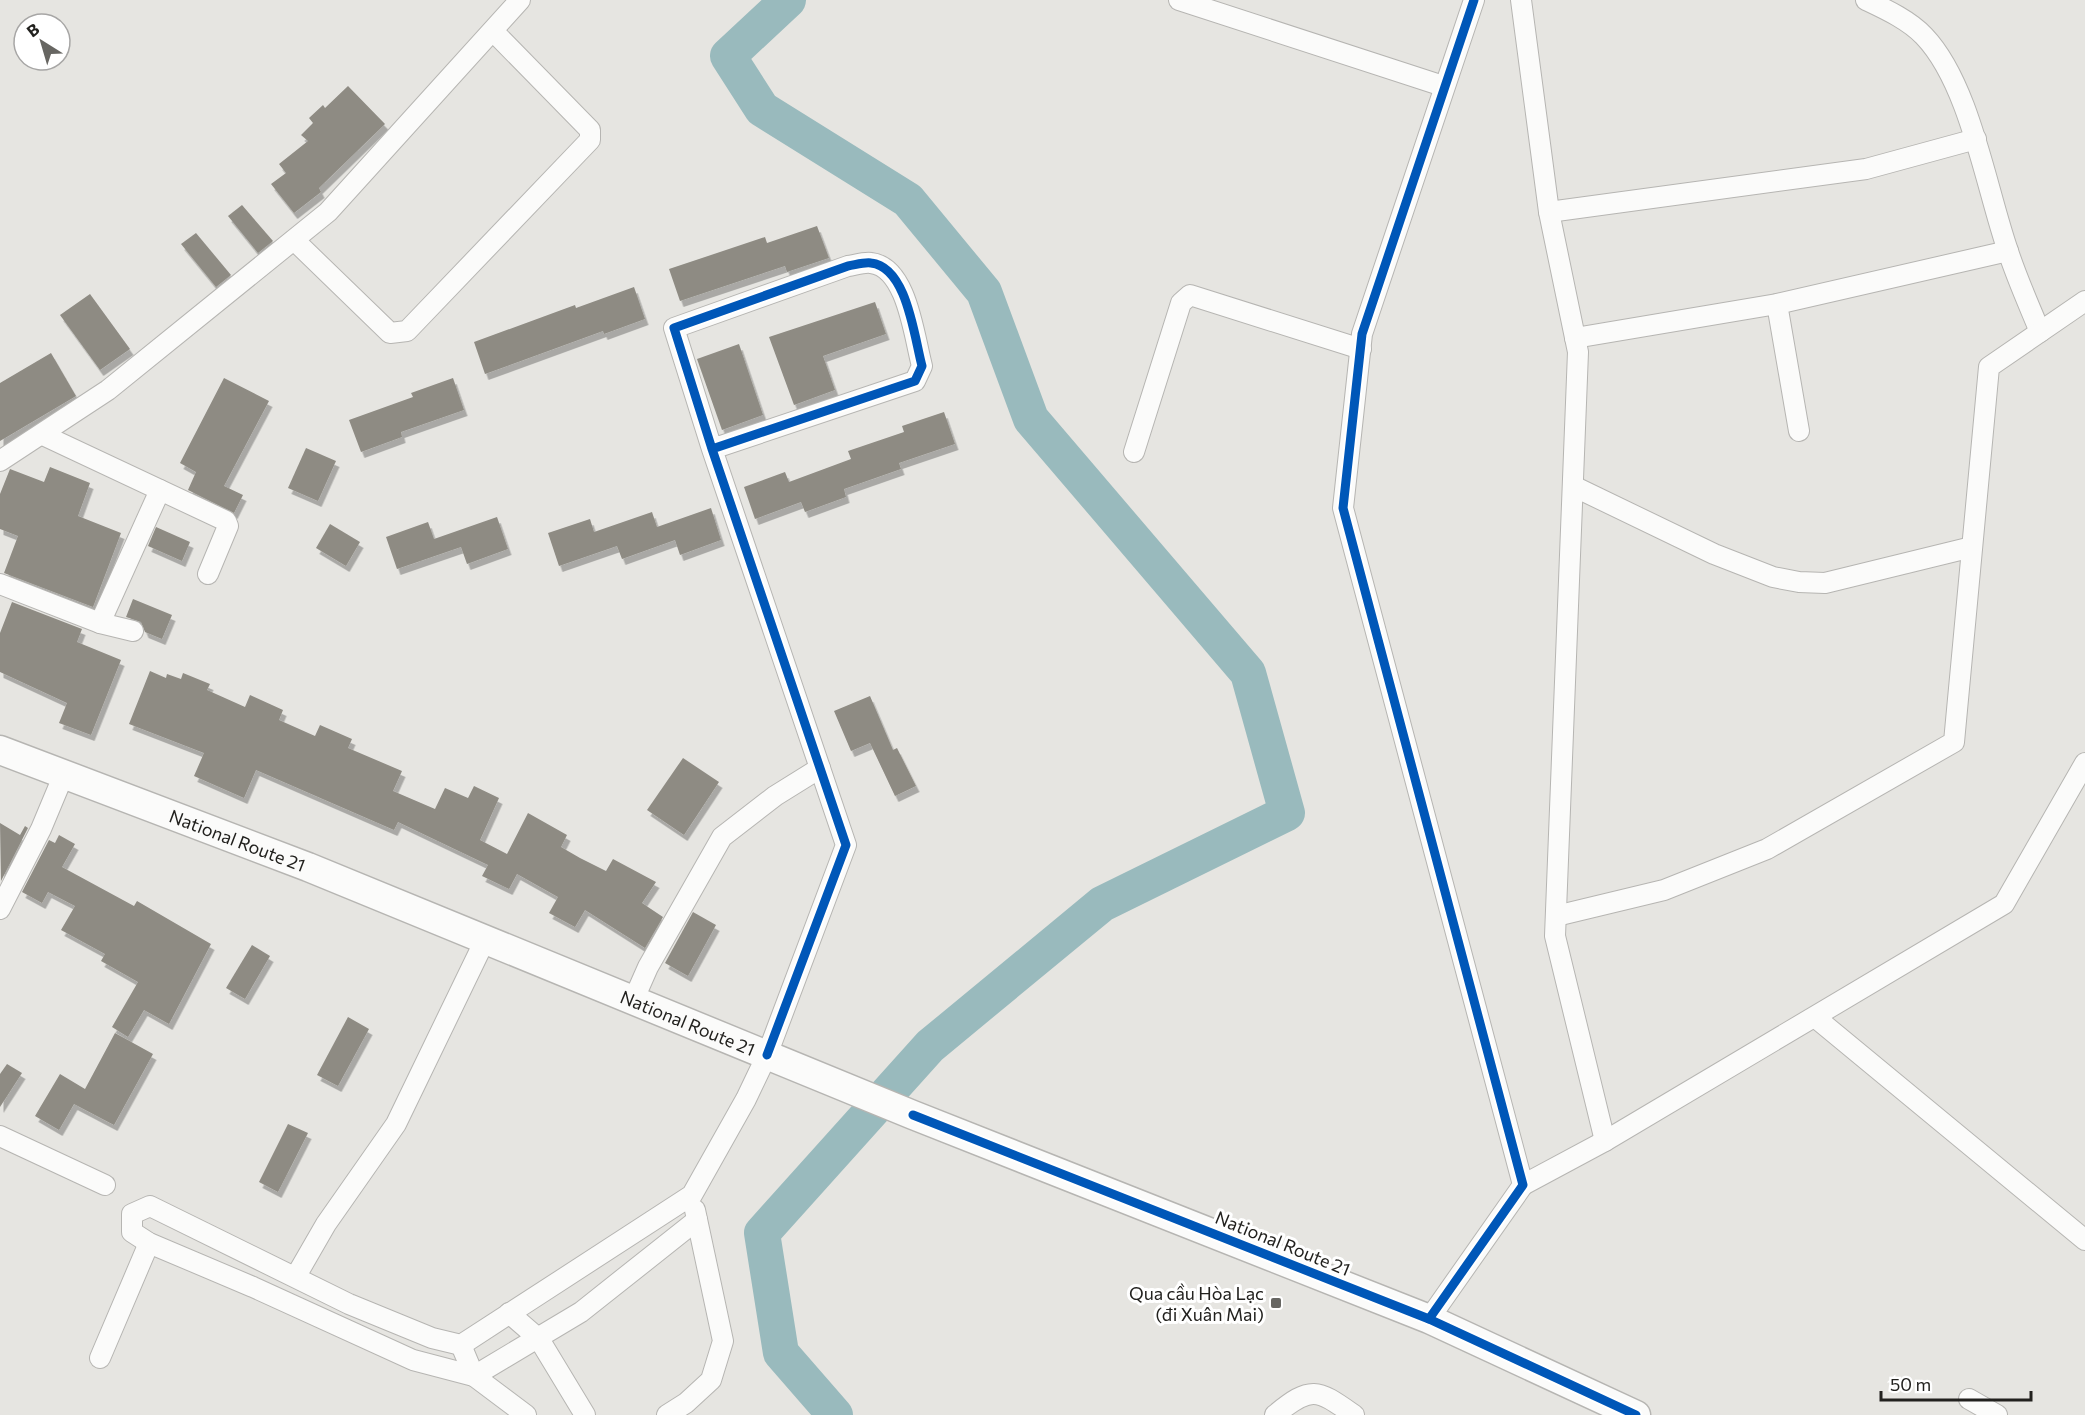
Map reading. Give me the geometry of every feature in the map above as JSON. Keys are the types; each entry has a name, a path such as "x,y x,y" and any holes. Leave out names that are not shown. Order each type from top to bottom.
{"highway":[{"name":"National Route 21","path":"0,750 308,867 913,1115 1429,1319 1636,1415"}],"street":[{"path":"0,461 43,435 108,390 328,212 520,0"},
{"path":"1179,0 1443,86"},
{"path":"1474,0 1443,86 1362,334 1343,508 1523,1185"},
{"path":"1521,0 1549,212 1578,352 1555,936 1605,1141"},
{"path":"1866,0 1892,13 1924,36 1949,73 1976,139 2008,251 2040,332"},
{"path":"294,240 390,333 407,331 590,140 590,130 493,31"},
{"path":"1549,212 1866,169 1976,139"},
{"path":"1575,338 1777,304 2008,251"},
{"path":"123,1207 150,1206 349,1304 432,1338 461,1345 692,1195 746,1099 767,1055 846,845 712,448 674,328 848,266 870,262 887,268 899,282 922,366 915,381 712,448"},
{"path":"1134,452 1181,303 1190,296 1360,349"},
{"path":"1556,916 1664,890 1767,849 1954,742 1989,367 2085,301"},
{"path":"1777,304 1799,431"},
{"path":"43,435 226,521 228,526 208,574"},
{"path":"1573,486 1714,555 1773,577 1799,582 1825,583 1972,547"},
{"path":"100,624 160,490"},
{"path":"0,585 100,624 133,631"},
{"path":"1429,1319 1523,1185 1605,1141 1816,1018 2004,904 2085,763"},
{"path":"633,1001 648,967 722,837 775,796 820,768"},
{"path":"0,909 41,829 64,774"},
{"path":"296,1276 326,1224 396,1124 485,940"},
{"path":"1816,1018 2085,1240"},
{"path":"0,1136 105,1185"},
{"path":"667,1415 686,1403 711,1380 723,1341 692,1195"},
{"path":"150,1206 132,1214 132,1232 149,1243 253,1287 413,1360 474,1376 526,1415"},
{"path":"474,1376 581,1312 697,1220"},
{"path":"100,1358 149,1243"},
{"path":"253,1287 263,1262"},
{"path":"509,1313 539,1339 585,1415"},
{"path":"461,1345 474,1376"},
{"path":"1275,1415 1305,1394 1315,1393 1324,1394 1354,1415"},
{"path":"1969,1399 1997,1415"}],"building":[{"path":"348,86 385,124 319,188 321,192 294,213 271,184 286,173 279,164 308,141 301,135 313,123 309,118 323,105 325,108"},
{"path":"242,205 273,241 258,253 228,216"},
{"path":"817,226 829,258 787,272 785,266 680,301 669,269 765,237 767,243"},
{"path":"196,233 231,275 216,287 181,244"},
{"path":"634,287 645,319 604,334 603,331 485,374 474,342 575,305 576,308"},
{"path":"90,294 130,349 100,370 60,315"},
{"path":"875,302 886,334 823,356 835,390 794,405 769,337"},
{"path":"739,344 763,415 722,430 697,359"},
{"path":"51,353 76,396 0,441 0,383"},
{"path":"224,378 269,401 224,486 243,495 234,513 188,490 196,472 180,463"},
{"path":"453,378 464,410 401,432 402,437 361,452 349,420 413,397 411,393"},
{"path":"944,412 955,444 899,463 901,469 844,489 846,497 805,512 801,502 755,519 744,487 785,472 789,482 851,459 848,451 904,432 902,426"},
{"path":"306,448 336,461 318,501 288,488"},
{"path":"50,467 90,483 78,516 121,533 93,607 4,573 18,536 0,529 0,494 10,469 44,482"},
{"path":"711,508 721,540 680,555 675,540 622,559 617,546 559,566 548,533 590,519 594,532 652,512 657,527"},
{"path":"497,517 508,549 467,564 461,547 397,569 386,537 428,522 434,539"},
{"path":"330,524 360,542 346,566 316,548"},
{"path":"156,527 190,542 182,561 148,546"},
{"path":"133,599 172,615 162,639 145,632 141,622 126,617"},
{"path":"12,602 82,629 77,642 121,660 91,735 59,723 67,703 0,672 0,633"},
{"path":"150,671 166,678 167,674 181,679 183,673 210,684 207,690 245,707 250,695 283,710 279,720 315,736 320,725 352,739 348,748 402,771 393,791 435,809 445,788 468,798 474,786 499,798 480,840 507,854 528,813 567,835 561,847 580,858 606,871 613,859 656,882 642,903 663,917 645,948 585,910 575,927 549,913 558,897 517,874 509,889 482,876 488,865 398,822 394,830 256,770 244,798 194,776 204,753 129,724"},
{"path":"870,696 893,750 897,748 916,786 895,796 870,743 851,751 834,711"},
{"path":"683,758 719,782 684,835 647,810"},
{"path":"0,823 20,835 25,826 28,828 1,881"},
{"path":"59,835 75,844 62,867 134,906 137,901 211,944 169,1024 144,1010 128,1037 112,1027 138,982 101,961 105,954 61,930 75,906 48,892 42,903 22,892 49,840 55,843"},
{"path":"693,912 716,925 688,976 665,963"},
{"path":"252,945 270,956 245,999 226,988"},
{"path":"348,1017 369,1029 338,1086 317,1075"},
{"path":"115,1033 153,1054 114,1125 74,1104 59,1130 35,1116 60,1074 85,1089"},
{"path":"7,1064 22,1073 0,1107 0,1074"},
{"path":"288,1124 308,1133 278,1192 259,1182"}],"waterway":[{"path":"788,0 728,56 762,109 908,200 984,292 1031,419 1248,673 1287,813 1102,904 930,1046 762,1233 781,1353 835,1415"}],"cycle path":[{"path":"1429,1319 1523,1185 1343,508 1362,334 1474,0"},
{"path":"712,449 915,381 922,366 912,321 901,289 883,267 871,263 848,266 674,328 712,449 846,845 767,1055"},
{"path":"913,1115 1429,1319 1636,1415"}],"place":[{"name":"Qua cầu Hòa Lạc (đi Xuân Mai)","path":"1276,1303"}]}
